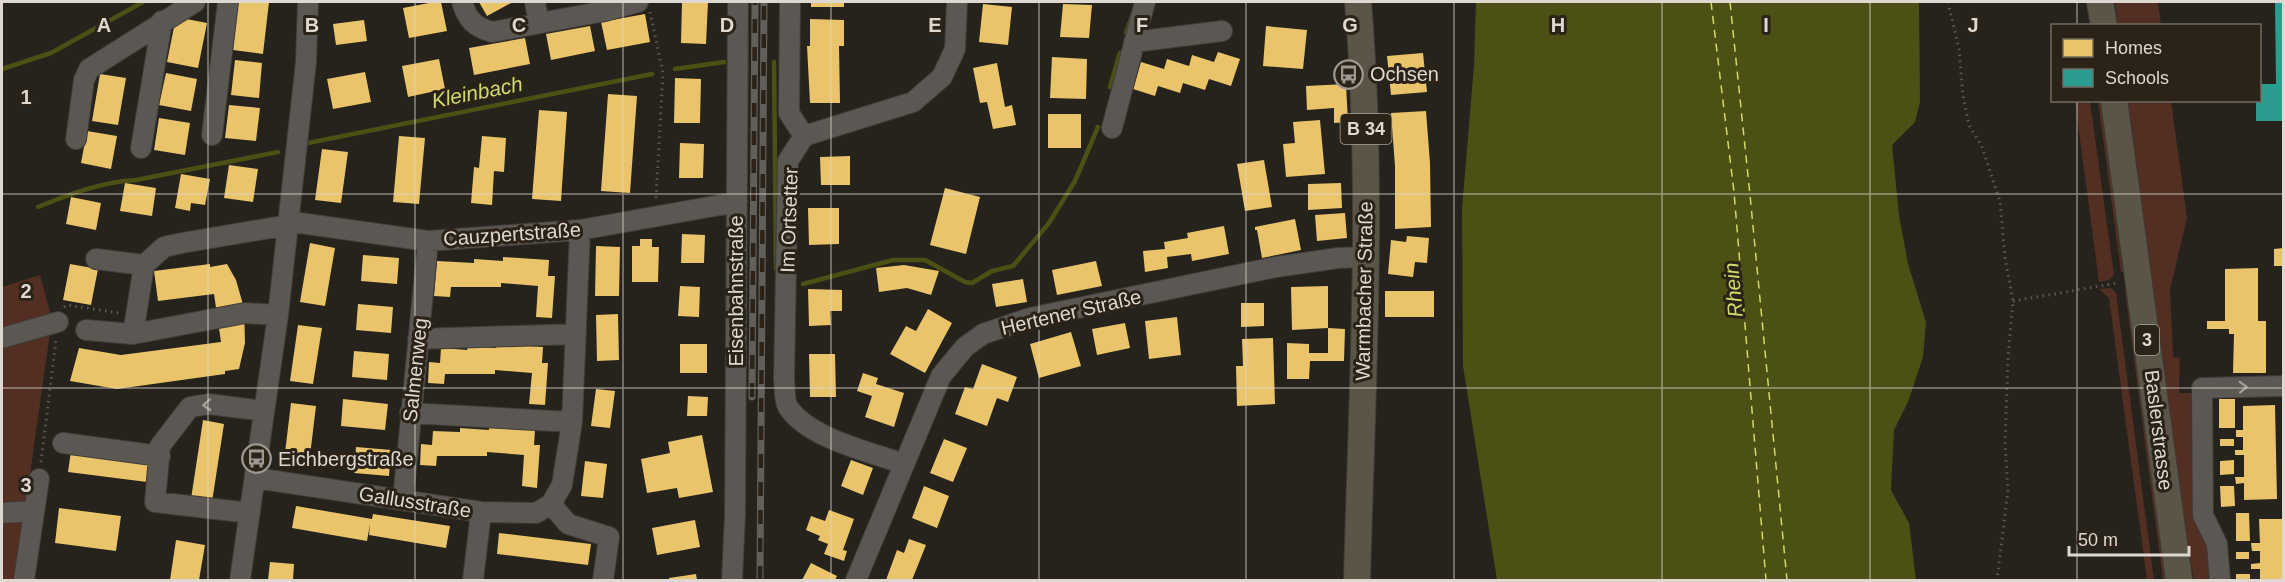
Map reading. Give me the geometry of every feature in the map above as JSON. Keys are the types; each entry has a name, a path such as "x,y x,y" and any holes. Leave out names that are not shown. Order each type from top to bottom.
{"main road":[{"name":"Warmbacher Straße","path":"1357,580 1366,258 1366,123 1359,2"},
{"path":"2100,2 2104,24"},
{"name":"Baslerstrasse","path":"2114,102 2179,580"}],"street":[{"path":"76,139 84,80 89,69 195,2"},
{"path":"212,135 228,2"},
{"path":"240,580 278,315 306,62 308,2"},
{"path":"462,2 469,20 478,28 492,32 539,24 604,6 638,2"},
{"path":"535,2 539,24"},
{"name":"Eisenbahnstraße","path":"732,580 735,502 738,2"},
{"path":"790,2 789,113 804,135 914,102 942,77 955,49 957,2"},
{"path":"1112,128 1145,2"},
{"path":"141,148 162,21"},
{"path":"1134,42 1221,31"},
{"name":"Im Ortsetter","path":"804,135 788,162 784,379 786,405 802,423 837,441 904,464"},
{"name":"Cauzpertstraße","path":"287,224 300,223 428,241 580,230 737,202"},
{"path":"134,325 144,265 164,248 287,224"},
{"path":"580,230 572,422 562,485 551,504 568,524 609,537 603,580"},
{"name":"Salmenweg","path":"403,500 428,241"},
{"name":"Hertener Straße","path":"856,580 941,376 950,362 965,347 983,334 1030,318 1276,267 1338,258 1366,258"},
{"path":"96,259 144,265"},
{"path":"86,330 245,313 278,315"},
{"path":"2,338 59,316"},
{"path":"418,339 576,334"},
{"path":"2220,580 2217,544 2203,515 2202,388 2283,386"},
{"path":"250,513 155,502 160,446 190,407 209,404 264,411"},
{"path":"410,413 572,422"},
{"path":"63,443 159,456"},
{"name":"Gallusstraße","path":"255,478 480,512 536,513 551,504"},
{"path":"24,580 39,479"},
{"path":"2,513 34,511"},
{"path":"473,580 480,512"}],"path":[{"path":"648,2 663,73 655,218"},
{"path":"1948,2 1959,49 1963,96 1969,125 1992,171 2000,201 2005,258 2013,301 2008,357 2005,444 2008,490 1997,580"},
{"path":"2013,301 2139,280"},
{"path":"39,479 59,316 67,305 134,325"}],"shaded area":[{"path":"2115,2 2158,2 2161,24 2118,24"},
{"path":"2075,102 2090,102 2114,275 2109,280 2099,282"},
{"path":"2098,102 2102,102 2125,272 2121,272"},
{"path":"2128,102 2171,102 2187,218 2170,290 2173,357 2180,358 2179,393 2193,393 2210,548 2211,580 2194,580"},
{"path":"40,275 52,319 15,580 2,580 2,287"},
{"path":"2111,288 2116,293 2154,580 2147,580 2109,298 2099,289"},
{"path":"2128,290 2169,580 2163,580 2125,291"}],"water":[{"name":"Rhein","path":"1476,2 1919,2 1920,102 1915,122 1892,145 1899,215 1908,264 1926,322 1923,357 1908,402 1894,430 1891,490 1909,523 1916,580 1497,580 1463,366 1462,209 1474,65"}],"building: Homes":[{"path":"238,2 269,2 263,54 233,50"},
{"path":"441,2 447,31 409,38 403,8"},
{"path":"479,2 513,2 487,16"},
{"path":"682,2 708,2 706,44 681,43"},
{"path":"811,2 844,2 844,7 811,7"},
{"path":"983,4 1012,7 1008,45 979,42"},
{"path":"1063,4 1092,5 1089,38 1060,37"},
{"path":"645,14 650,42 607,50 601,22"},
{"path":"176,17 207,23 198,68 167,62"},
{"path":"810,19 844,20 844,46 839,46 840,103 810,103 807,46 810,46"},
{"path":"364,20 367,41 336,45 333,24"},
{"path":"590,26 595,51 551,60 546,34"},
{"path":"1266,26 1307,30 1303,69 1263,66"},
{"path":"525,38 530,64 474,75 469,48"},
{"path":"1218,52 1240,59 1231,86 1209,79 1205,90 1183,83 1180,93 1158,86 1155,96 1133,89 1141,62 1164,69 1167,59 1189,66 1192,55 1214,62"},
{"path":"1423,53 1427,92 1391,95 1387,56"},
{"path":"1052,57 1087,59 1086,99 1050,98"},
{"path":"439,59 445,89 408,97 402,66"},
{"path":"235,60 262,63 259,98 231,95"},
{"path":"997,63 1005,107 1012,105 1016,125 993,129 987,102 980,103 973,68"},
{"path":"365,72 371,102 333,109 327,79"},
{"path":"166,73 197,79 191,111 159,105"},
{"path":"100,74 126,78 118,125 92,121"},
{"path":"675,78 701,79 700,123 674,123"},
{"path":"1346,84 1348,122 1334,123 1334,108 1307,110 1306,86"},
{"path":"608,94 637,96 630,193 601,191"},
{"path":"229,105 260,108 256,141 225,138"},
{"path":"539,110 567,112 561,201 532,199"},
{"path":"1426,111 1431,227 1395,229 1395,166 1391,113"},
{"path":"1048,114 1081,114 1081,148 1048,148"},
{"path":"159,118 190,123 185,155 154,150"},
{"path":"1320,120 1325,174 1286,177 1283,144 1295,143 1293,122"},
{"path":"87,131 117,136 111,169 81,163"},
{"path":"399,136 425,138 419,204 393,202"},
{"path":"482,136 506,138 504,172 494,171 492,205 471,203 474,167 479,168"},
{"path":"680,143 704,144 703,178 679,178"},
{"path":"322,149 348,152 341,203 315,200"},
{"path":"850,156 850,185 821,185 820,157"},
{"path":"1264,160 1272,207 1245,211 1237,164"},
{"path":"229,165 258,169 253,202 224,198"},
{"path":"181,174 210,179 205,205 191,203 190,211 175,208"},
{"path":"125,183 156,188 152,216 120,211"},
{"path":"1341,183 1342,208 1308,210 1308,184"},
{"path":"945,188 980,197 966,254 930,245"},
{"path":"71,197 101,203 96,230 66,224"},
{"path":"808,208 839,208 839,244 809,245"},
{"path":"1345,213 1347,238 1317,241 1315,215"},
{"path":"1295,219 1301,250 1262,258 1255,227"},
{"path":"1224,226 1229,254 1192,261 1191,254 1167,257 1168,268 1145,272 1143,251 1165,249 1164,242 1188,238 1187,233"},
{"path":"682,234 705,235 704,263 681,263"},
{"path":"1407,236 1429,238 1427,263 1415,262 1413,277 1388,274 1391,240 1406,242"},
{"path":"640,239 652,239 652,247 659,247 658,282 632,282 632,246 640,246"},
{"path":"310,243 335,248 325,306 300,302"},
{"path":"596,246 620,247 619,296 595,296"},
{"path":"2283,248 2283,266 2274,266 2274,249"},
{"path":"363,255 399,258 397,284 361,281"},
{"path":"503,257 549,260 548,276 555,276 552,318 536,317 538,286 501,283 501,287 451,287 450,297 434,296 437,261 474,263 474,259 503,261"},
{"path":"1096,261 1102,286 1057,295 1052,270"},
{"path":"70,264 98,269 91,305 63,300"},
{"path":"210,264 210,267 227,264 236,280 244,308 245,343 239,369 225,371 225,374 117,389 70,381 79,348 121,355 221,342 214,294 158,301 154,271"},
{"path":"904,265 939,271 931,295 907,288 879,292 876,268"},
{"path":"2258,268 2258,321 2266,321 2266,373 2233,373 2234,334 2229,334 2229,329 2207,329 2207,321 2225,321 2225,269"},
{"path":"1023,279 1027,302 996,307 992,284"},
{"path":"680,286 700,287 699,317 678,316"},
{"path":"1328,286 1328,328 1292,330 1291,287"},
{"path":"808,289 842,290 842,311 830,311 831,325 809,326"},
{"path":"1385,291 1434,291 1434,317 1385,317"},
{"path":"1241,303 1264,303 1264,326 1241,327"},
{"path":"358,304 393,307 391,333 356,330"},
{"path":"928,309 952,323 925,373 890,354 906,326 916,331"},
{"path":"618,314 619,360 597,361 596,315"},
{"path":"1177,317 1181,355 1149,359 1145,321"},
{"path":"1125,323 1130,348 1097,355 1092,329"},
{"path":"298,325 322,328 313,384 290,381"},
{"path":"1328,328 1345,329 1344,361 1310,361 1309,379 1287,379 1287,343 1309,344 1309,353 1328,353"},
{"path":"1071,332 1081,366 1039,378 1030,344"},
{"path":"1273,338 1275,404 1237,406 1236,366 1243,366 1242,339"},
{"path":"497,344 543,347 542,363 548,363 545,405 529,404 532,373 495,370 495,374 445,374 444,384 428,383 429,362 440,363 441,348 467,350 468,346 496,348"},
{"path":"680,344 707,344 707,373 680,373"},
{"path":"354,351 389,354 387,380 352,377"},
{"path":"809,354 835,354 836,397 810,397"},
{"path":"982,364 1017,377 1008,402 997,398 987,426 955,414 965,387 973,389"},
{"path":"863,373 878,378 876,384 904,393 894,427 865,417 872,396 857,391"},
{"path":"596,389 615,391 610,428 591,426"},
{"path":"688,396 708,397 707,416 687,416"},
{"path":"343,399 388,404 385,430 341,426"},
{"path":"2219,399 2235,399 2235,428 2219,428"},
{"path":"291,403 316,406 309,464 284,461"},
{"path":"2275,405 2277,499 2244,500 2244,483 2236,484 2235,477 2244,477 2244,455 2235,455 2235,450 2243,450 2243,437 2236,437 2236,430 2243,430 2243,406"},
{"path":"203,420 224,424 212,502 191,499"},
{"path":"489,426 535,430 534,445 540,445 537,488 522,486 524,455 487,452 487,456 437,456 436,466 420,465 421,444 432,445 433,431 460,432 460,428 489,430"},
{"path":"702,435 713,492 679,498 677,488 647,493 641,459 670,453 668,442"},
{"path":"944,439 967,448 953,482 930,473"},
{"path":"2220,439 2234,439 2234,446 2220,446"},
{"path":"356,447 391,450 389,476 354,473"},
{"path":"71,451 150,462 147,482 68,472"},
{"path":"851,460 873,468 863,495 841,486"},
{"path":"2234,460 2234,474 2220,475 2220,461"},
{"path":"585,461 607,464 603,498 581,496"},
{"path":"924,486 949,496 937,528 912,518"},
{"path":"2220,486 2234,486 2235,506 2221,507"},
{"path":"296,506 372,519 373,514 450,526 446,548 369,535 370,524 367,541 292,528"},
{"path":"59,508 121,516 116,551 55,543"},
{"path":"829,510 854,519 843,550 847,551 844,561 824,554 828,544 818,540 820,536 806,530 811,516 825,521"},
{"path":"2236,513 2249,513 2250,541 2236,541"},
{"path":"2259,519 2283,519 2283,580 2260,580 2260,569 2251,569 2251,564 2260,563 2260,551 2252,551 2251,543 2260,543"},
{"path":"695,520 700,547 657,555 652,528"},
{"path":"499,533 591,544 588,565 497,554"},
{"path":"909,539 926,545 912,580 886,580 897,550 904,553"},
{"path":"176,540 205,545 199,580 170,580"},
{"path":"2236,552 2249,552 2249,559 2236,559"},
{"path":"270,562 294,564 293,580 268,580"},
{"path":"811,563 837,576 835,580 802,580"},
{"path":"696,574 697,580 669,580 669,578"},
{"path":"2236,574 2250,574 2250,580 2236,580"}],"building: Schools":[{"path":"2275,2 2284,2 2284,121 2256,121 2256,102 2261,102 2261,84 2276,84"}],"waterway":[{"path":"2,69 51,53 143,2"},
{"path":"1126,33 1132,16"},
{"path":"1110,87 1120,53"},
{"name":"Kleinbach","path":"675,69 724,62"},
{"name":"Kleinbach","path":"774,62 776,269"},
{"name":"Kleinbach","path":"308,143 652,74"},
{"name":"Kleinbach","path":"803,284 893,260 925,260 965,282 972,283 992,271 1013,266 1049,223 1075,181 1098,127"},
{"name":"Kleinbach","path":"38,207 98,186 278,152"}],"ferry route":[{"path":"1711,2 1734,192 1766,580"},
{"path":"1730,2 1787,580"}],"railway":[{"path":"752,397 755,2"},
{"path":"760,580 764,2"}],"place":[{"name":"Ochsen","path":"1349,74"},
{"name":"Eichbergstraße","path":"257,459"}]}
